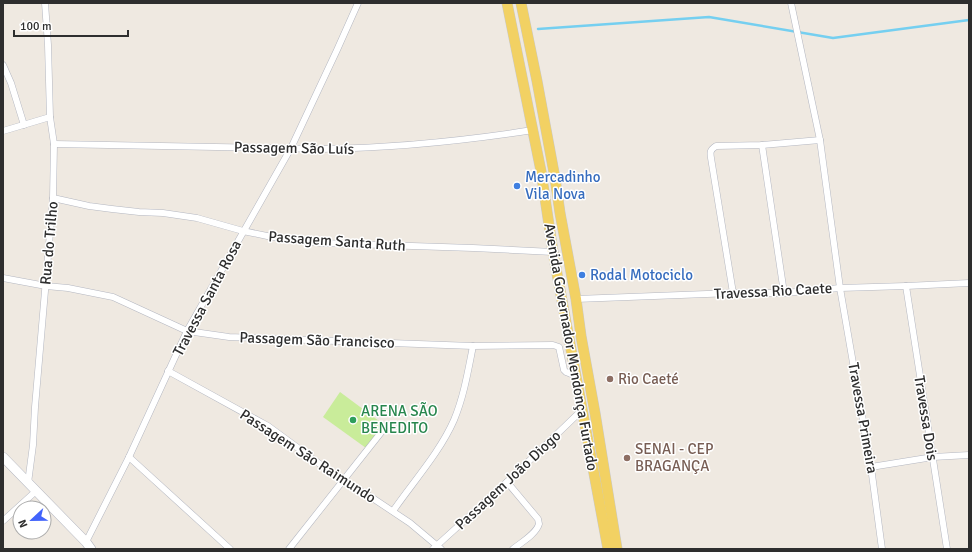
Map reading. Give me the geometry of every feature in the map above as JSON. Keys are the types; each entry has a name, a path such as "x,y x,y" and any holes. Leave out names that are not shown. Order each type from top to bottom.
{"main road":[{"name":"Avenida Governador Mendonça Furtado","path":"507,3 541,171 553,252 608,549"},
{"name":"Avenida Governador Mendonça Furtado","path":"521,3 555,178 617,549"}],"street":[{"name":"Rua do Trilho","path":"28,483 33,445 53,198 54,144 50,117 45,3"},
{"name":"Travessa Santa Rosa","path":"89,546 187,331 291,148 358,3"},
{"name":"Travessa Primeira","path":"791,3 820,140 840,288 871,467 882,549"},
{"path":"3,65 13,89 24,125"},
{"path":"3,131 50,117"},
{"name":"Passagem São Luís","path":"54,144 320,149 362,148 462,140 533,130"},
{"path":"733,293 710,152 711,150 716,146 820,140"},
{"path":"762,144 784,292"},
{"name":"Passagem Santa Ruth","path":"53,198 89,206 197,218 272,238 320,243 553,252"},
{"name":"Passagem São Francisco","path":"3,278 46,286 68,288 113,297 187,331 229,337 472,346 553,345 559,347 564,370 576,376"},
{"name":"Travessa Rio Caete","path":"576,299 784,292 840,288 969,285"},
{"name":"Travessa Dois","path":"906,286 947,549"},
{"path":"392,511 438,449 453,421 465,388 472,346"},
{"name":"Passagem São Raimundo","path":"168,372 268,426 343,481 368,495 410,523 437,548"},
{"name":"Passagem João Diogo","path":"437,548 582,410"},
{"path":"289,549 387,425"},
{"path":"871,467 933,457 969,455"},
{"path":"3,457 89,546"},
{"path":"129,457 230,549"},
{"path":"507,482 538,519 539,524 533,534 514,549"},
{"path":"3,521 36,491"}],"green space":[{"name":"ARENA SÃO BENEDITO","path":"340,392 383,424 366,448 323,417"}],"waterway":[{"path":"538,29 709,17 833,38 969,20"}],"place":[{"name":"Mercadinho Vila Nova","path":"517,186"},
{"name":"Rodal Motociclo","path":"582,275"},
{"name":"Rio Caeté","path":"610,379"},
{"name":"ARENA SÃO BENEDITO","path":"353,420"},
{"name":"SENAI - CEP BRAGANÇA","path":"627,458"}]}
